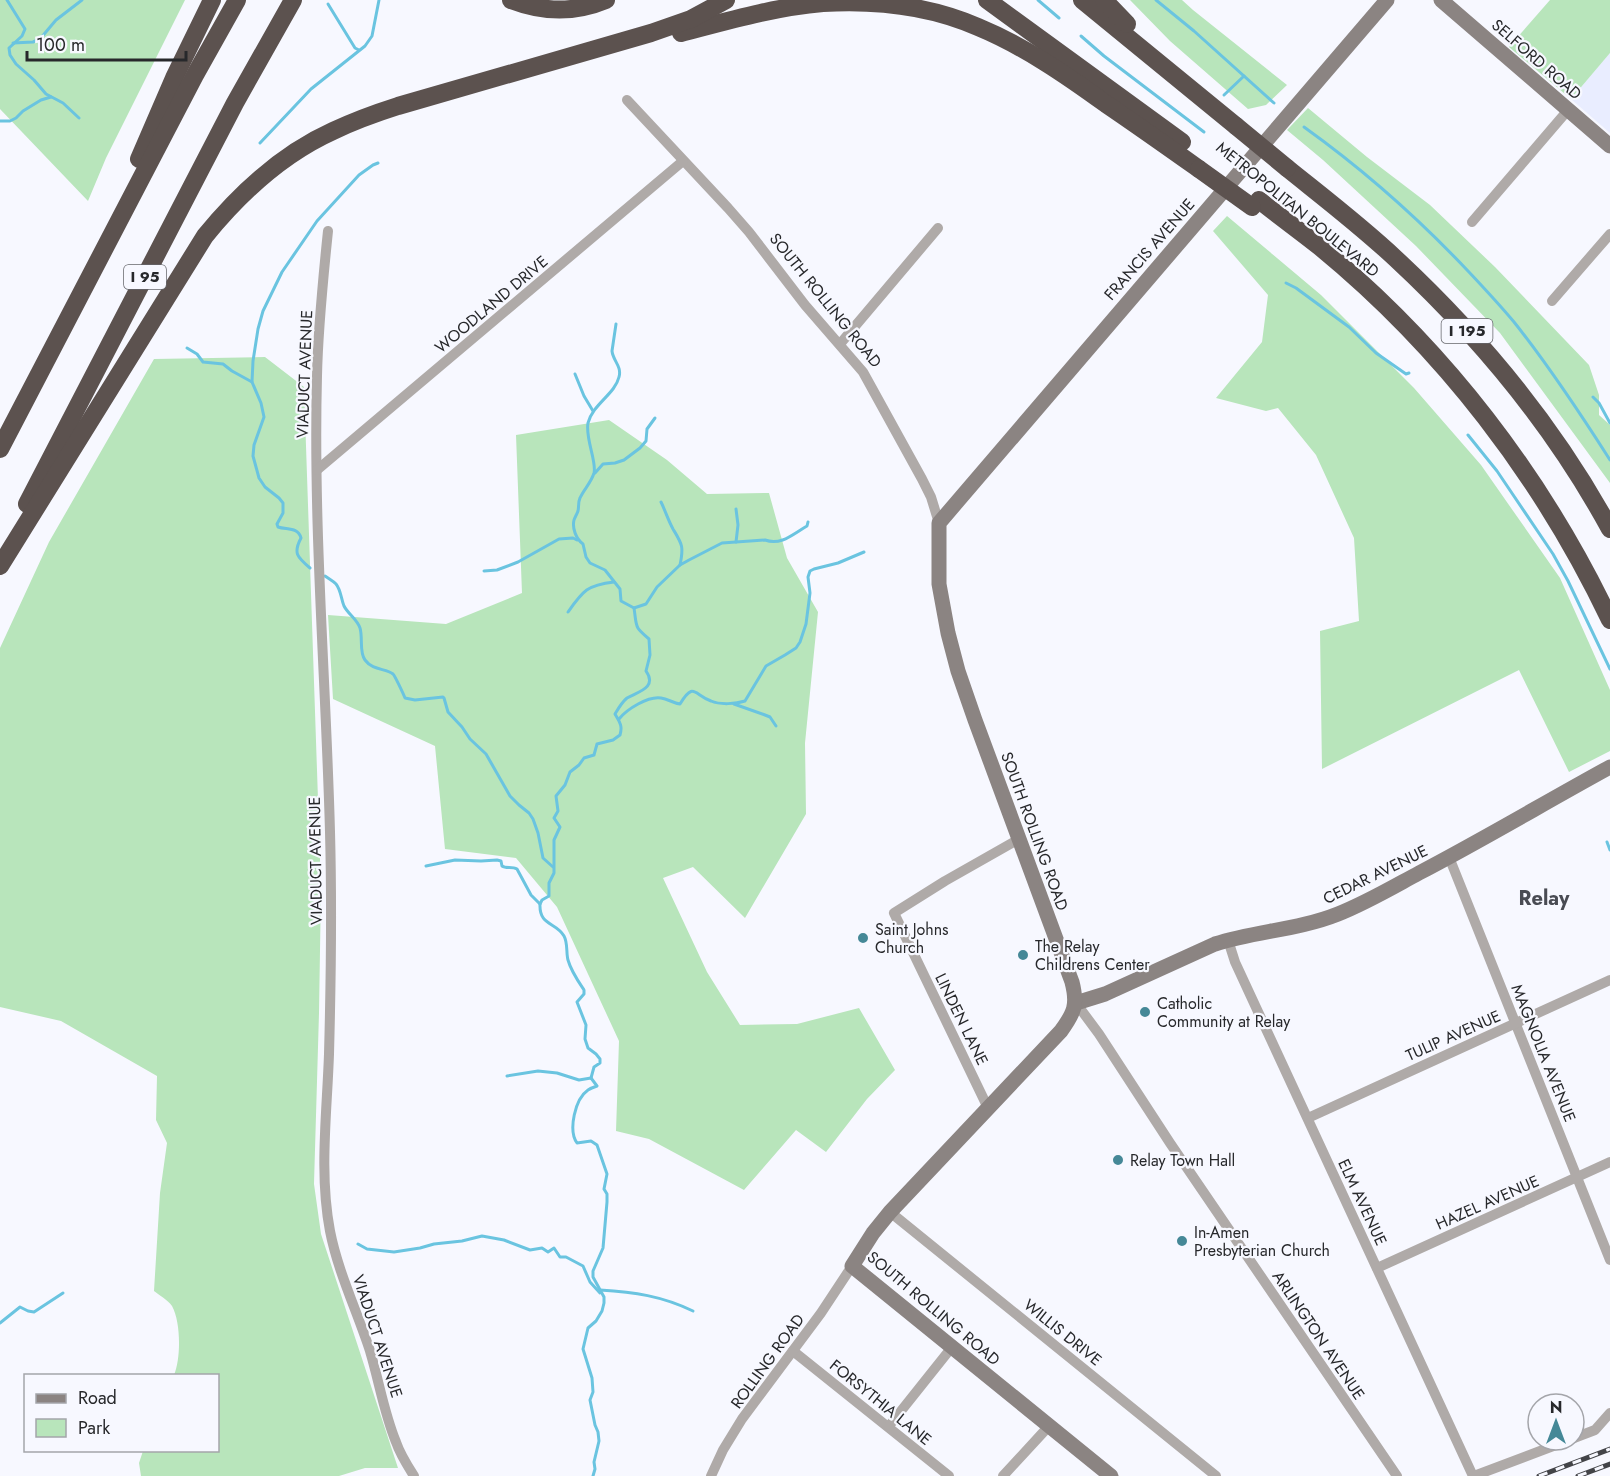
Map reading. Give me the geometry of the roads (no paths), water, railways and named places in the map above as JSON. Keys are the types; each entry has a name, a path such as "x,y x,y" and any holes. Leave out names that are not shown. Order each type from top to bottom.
{"highway":[{"path":"81,293 174,78 212,0"},
{"path":"0,449 195,75 237,0"},
{"name":"I 95","path":"0,556 235,103 293,0"},
{"path":"511,0 525,6 569,10 606,0"},
{"path":"0,566 205,236 228,208 256,181 304,146 331,131 363,118 651,33 691,19 726,0"},
{"name":"METROPOLITAN BOULEVARD","path":"987,0 1255,204 1321,248 1398,319 1441,363 1486,418 1529,477 1564,532 1610,620"},
{"name":"METROPOLITAN BOULEVARD","path":"1083,0 1350,218 1432,294 1521,395 1565,456 1610,529"},
{"path":"1104,0 1236,126"},
{"path":"545,64 788,8 834,2 896,5 944,15 977,26 1012,42 1203,165"}],"street":[{"name":"FRANCIS AVENUE","path":"939,523 1387,0"},
{"name":"SELFORD ROAD","path":"1441,0 1610,146"},
{"name":"SOUTH ROLLING ROAD","path":"627,100 728,208 805,305 863,372 931,497 939,523 939,584 958,671 1072,982 1076,1003 1071,1017 1061,1031 891,1212 873,1233 852,1266 1111,1476"},
{"path":"1472,222 1568,110"},
{"name":"WOODLAND DRIVE","path":"317,470 683,161"},
{"path":"840,344 938,228"},
{"name":"VIADUCT AVENUE","path":"328,231 317,378 317,470 322,651 328,761 331,925 329,1056 325,1124 326,1199 337,1262 370,1353 396,1443 414,1476"},
{"path":"1552,301 1610,234"},
{"name":"CEDAR AVENUE","path":"1076,1003 1105,994 1215,944 1317,922 1340,913 1449,857 1603,770"},
{"name":"LINDEN LANE","path":"988,1108 894,913 1019,839"},
{"name":"MAGNOLIA AVENUE","path":"1449,857 1610,1260"},
{"name":"ELM AVENUE","path":"1228,940 1235,962 1474,1476"},
{"name":"TULIP AVENUE","path":"1308,1118 1610,980"},
{"name":"ARLINGTON AVENUE","path":"1076,1003 1397,1476"},
{"name":"HAZEL AVENUE","path":"1377,1268 1610,1162"},
{"name":"WILLIS DRIVE","path":"891,1212 1216,1476"},
{"name":"ROLLING ROAD","path":"711,1476 723,1450 742,1419 852,1266"},
{"path":"889,1426 952,1347"},
{"name":"FORSYTHIA LANE","path":"793,1351 949,1476"},
{"path":"1586,1433 1595,1430 1610,1413"},
{"path":"1003,1476 1049,1426"},
{"path":"1474,1476 1537,1452"}],"waterway":[{"path":"7,0 25,29 22,36 9,48 10,55 46,94 63,103 79,118"},
{"path":"13,43 33,42 40,39 56,20 82,0"},
{"path":"260,143 311,89 365,46 372,36 379,0"},
{"path":"1038,0 1059,18"},
{"path":"1156,0 1274,103"},
{"path":"328,4 355,48 359,50"},
{"path":"1081,36 1204,132"},
{"path":"1224,95 1244,76"},
{"path":"0,121 10,121 41,100 51,97"},
{"path":"1304,127 1390,195 1430,232 1486,290 1540,356 1610,460"},
{"path":"310,568 302,561 297,551 300,534 295,530 278,527 277,524 283,513 283,503 265,487 259,478 253,456 254,445 264,417 252,382 258,329 263,311 282,272 317,221 359,175 378,163"},
{"path":"1286,283 1349,327 1376,353 1406,374 1409,373"},
{"path":"616,324 612,351 619,370 619,377 613,389 594,410 588,423 594,473 579,500 574,526 583,544 586,557 590,563 605,570 620,589 621,601 634,608 646,604 657,587 680,565 722,543 782,540 807,526 808,522"},
{"path":"187,348 197,354 203,362 223,364 252,382"},
{"path":"575,374 593,411"},
{"path":"1593,397 1610,423"},
{"path":"595,473 603,464 624,460 640,448 646,441 647,429 655,418"},
{"path":"1468,435 1497,471 1553,554 1610,669"},
{"path":"661,502 681,546 680,565"},
{"path":"736,509 738,525 736,542"},
{"path":"484,571 497,570 518,562 559,539 577,540"},
{"path":"619,719 632,707 656,698 680,704 691,691 719,703 745,701 766,666 796,648 800,642 806,624 810,571 864,552"},
{"path":"325,576 338,586 344,606 359,625 362,653 368,664 393,674 405,698 415,700 444,698 448,712 470,739 486,754 510,796 533,819 543,858 553,867"},
{"path":"568,612 587,590 614,582"},
{"path":"540,904 549,896 549,883 554,873 554,840 560,827 554,818 558,811 556,796 565,785 570,772 584,758 594,755 597,744 613,740 620,735 621,726 615,714 627,698 645,689 650,682 646,671 650,655 649,639 637,626 634,608"},
{"path":"734,704 770,717 776,726"},
{"path":"1607,842 1610,850"},
{"path":"426,866 455,860 497,860 501,861 504,867 517,869 531,895 540,904 542,916 564,936 569,964 584,990 584,994 577,1002 586,1025 585,1039 588,1048 600,1059 600,1063 594,1067 591,1078"},
{"path":"507,1076 538,1071 557,1073 579,1080 591,1078"},
{"path":"591,1078 597,1086 583,1094 576,1107 573,1130 577,1143 591,1141 597,1145 607,1174 604,1189 607,1202 603,1248 593,1271 593,1277 604,1297 604,1303 596,1321 588,1328 583,1349 592,1378 593,1392 590,1400 599,1441 593,1476"},
{"path":"358,1244 367,1249 394,1252 482,1236 504,1240 530,1250 542,1248 548,1252 554,1248 560,1257 566,1257 583,1266 590,1282 600,1293"},
{"path":"600,1290 648,1296 693,1311"},
{"path":"0,1323 20,1307 34,1312 63,1293"}],"railway":[{"path":"1539,1476 1610,1449"},
{"path":"1578,1476 1610,1464"}],"place":[{"name":"Saint Johns Church","path":"863,938"},
{"name":"The Relay Childrens Center","path":"1023,955"},
{"name":"Catholic Community at Relay","path":"1145,1012"},
{"name":"Relay Town Hall","path":"1118,1160"},
{"name":"In-Amen Presbyterian Church","path":"1182,1241"}],"district":[{"name":"Relay","path":"1544,898"}]}
